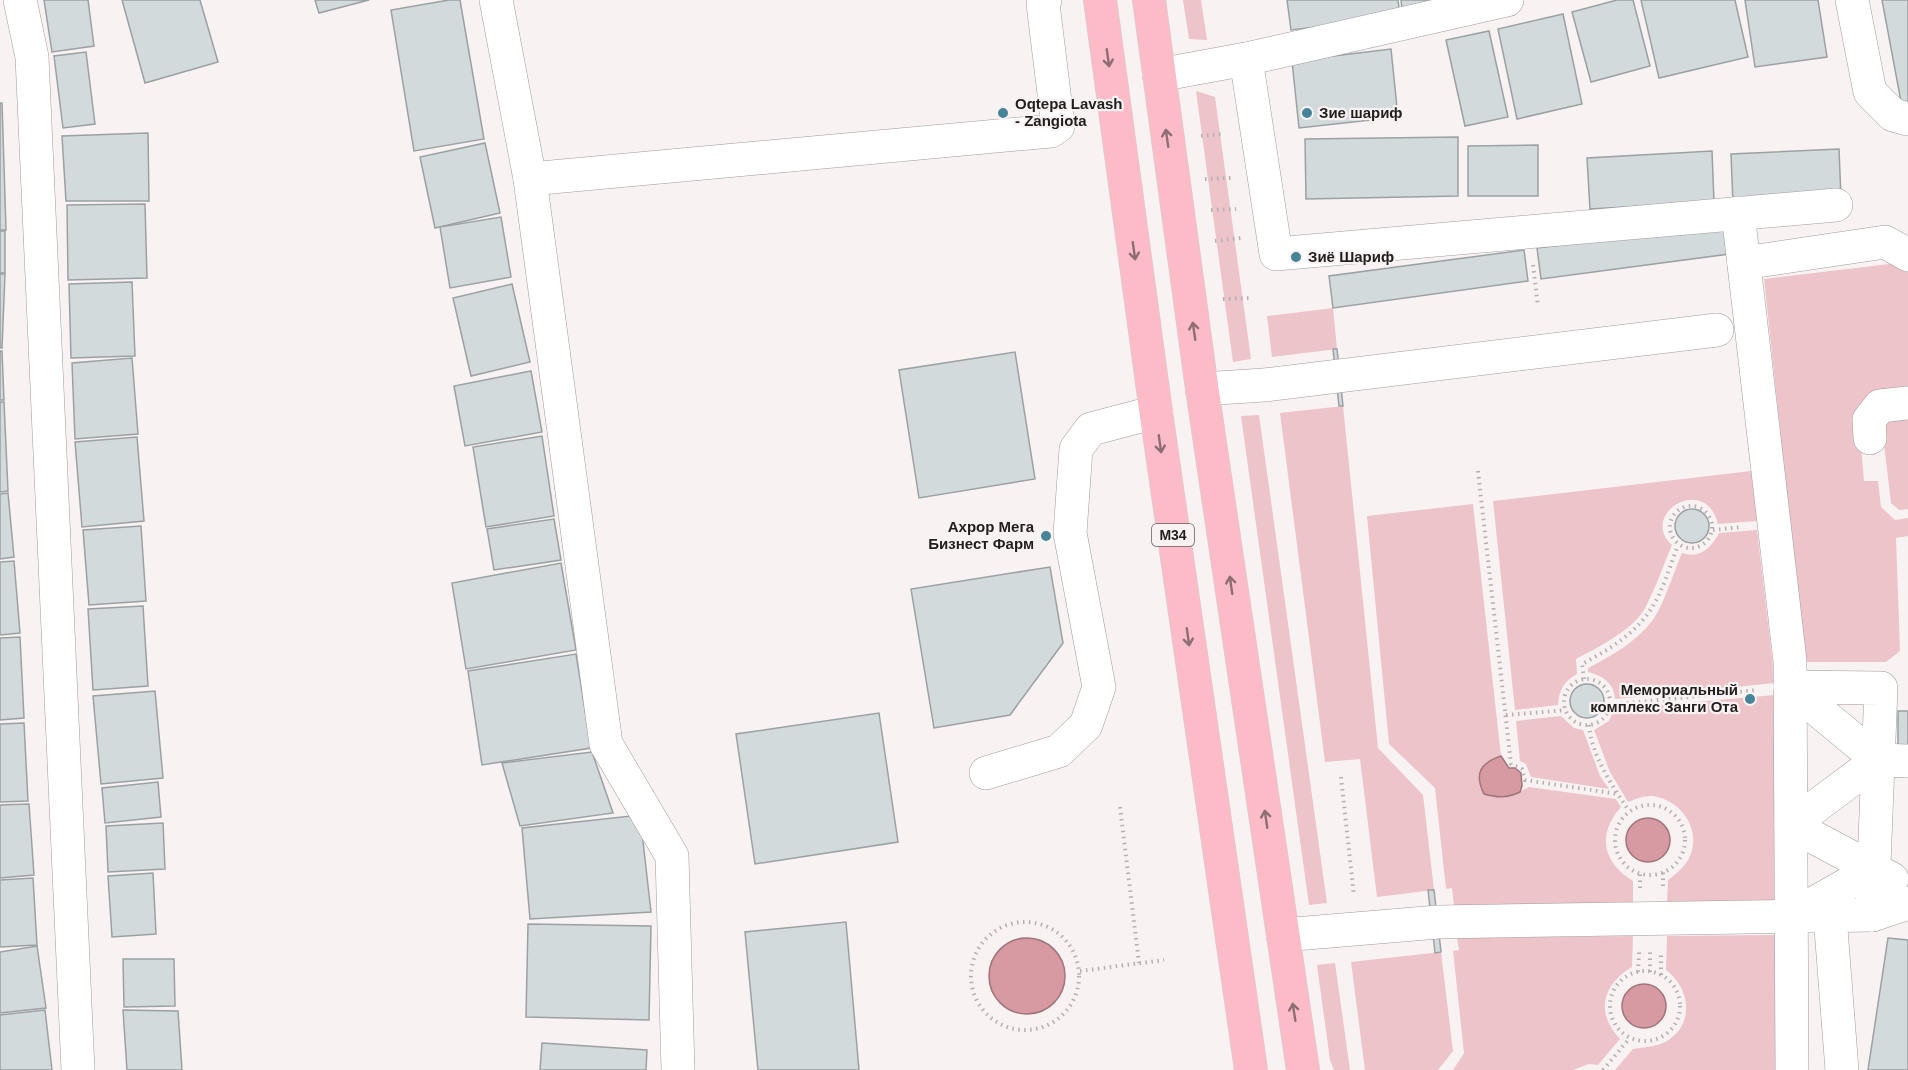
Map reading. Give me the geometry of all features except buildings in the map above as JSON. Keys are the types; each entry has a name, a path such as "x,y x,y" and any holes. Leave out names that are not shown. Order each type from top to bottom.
{"main road":[{"name":"M34","path":"1100,0 1156,412 1251,1070"},
{"path":"1149,0 1202,389 1303,1070"}],"street":[{"path":"20,0 32,57 78,1070"},
{"path":"496,0 530,180 606,744 672,856 678,1070"},
{"path":"530,180 1051,131 1058,126 1043,4 1046,0"},
{"path":"1159,75 1246,59 1507,0"},
{"path":"1852,0 1870,92 1893,114 1908,119"},
{"path":"1246,59 1276,254 1836,205"},
{"path":"1738,213 1790,661 1792,1070"},
{"path":"1744,263 1885,242 1908,255"},
{"path":"1202,389 1264,385 1717,330"},
{"path":"1870,438 1869,420 1880,406 1908,403"},
{"path":"986,773 1059,751 1086,726 1099,687 1070,532 1076,449 1091,429 1156,412"},
{"path":"1790,687 1881,688 1893,760 1874,869 1872,915"},
{"path":"1790,687 1893,760"},
{"path":"1791,825 1893,760"},
{"path":"1791,825 1908,887"},
{"path":"1791,916 1874,869"},
{"path":"1283,935 1438,922 1872,915 1908,903"},
{"path":"1830,916 1842,1070"}],"path":[{"path":"1528,232 1538,306"},
{"path":"1478,471 1511,764 1522,768 1525,780 1618,794"},
{"path":"1689,506 1702,508 1713,524 1713,530 1707,541 1695,548 1678,545 1671,536 1672,516 1676,511 1689,506"},
{"path":"1584,679 1582,664 1622,640 1638,626 1652,608 1678,545"},
{"path":"1584,679 1595,680 1601,684 1606,690 1609,705 1603,717 1589,725 1575,722 1564,703 1568,688 1573,683 1584,679"},
{"path":"1609,705 1790,687"},
{"path":"1506,715 1566,710"},
{"path":"1589,725 1605,776 1629,811"},
{"path":"1341,777 1355,897"},
{"path":"1643,805 1654,805 1665,808 1674,815 1681,824 1684,846 1673,866 1652,875 1640,873 1621,860 1616,850 1615,839 1617,827 1629,811 1643,805"},
{"path":"1120,807 1139,963"},
{"path":"1014,922 1031,922 1049,927 1064,938 1075,953 1080,971 1078,990 1070,1007 1057,1020 1041,1029 1022,1031 1004,1026 988,1017 977,1003 971,987 971,970 975,954 985,939 998,929 1014,922"},
{"path":"1080,971 1164,960"},
{"path":"1638,972 1661,975 1677,990 1680,1012 1676,1023 1669,1032 1659,1038 1647,1041 1629,1039 1617,1027 1612,1016 1613,994 1619,983 1638,972"},
{"path":"1603,1070 1629,1039"}],"shaded area":[{"path":"1183,0 1201,0 1207,40 1189,39"},
{"path":"1196,91 1215,97 1251,359 1233,362"},
{"path":"1898,263 1908,272 1908,393 1858,411 1864,481 1878,481 1881,507 1895,520 1908,518 1908,536 1896,538 1900,651 1886,662 1805,662 1764,279"},
{"path":"1333,308 1337,349 1272,357 1267,316"},
{"path":"1343,406 1378,748 1423,795 1434,890 1377,897 1360,759 1325,762 1280,413"},
{"path":"1259,415 1327,903 1309,905 1241,416"},
{"path":"1908,415 1908,509 1899,510 1891,503 1882,427 1890,418"},
{"path":"1751,471 1757,521 1718,524 1711,509 1701,501 1689,500 1677,504 1668,511 1663,522 1664,533 1672,545 1652,594 1638,618 1613,638 1576,659 1577,674 1563,686 1558,705 1515,710 1493,501"},
{"path":"1473,504 1501,756 1492,759 1509,797 1529,787 1616,799 1621,807 1608,827 1606,847 1615,865 1633,881 1633,902 1454,906 1452,888 1446,889 1435,788 1389,744 1367,516"},
{"path":"1757,530 1775,683 1615,699 1610,684 1603,678 1588,672 1588,668 1631,642 1646,629 1656,615 1682,553 1694,555 1704,551 1719,533"},
{"path":"1775,695 1774,900 1667,902 1668,880 1683,867 1690,856 1693,835 1690,825 1679,808 1661,798 1648,796 1628,802 1610,772 1594,730 1609,721 1614,709"},
{"path":"1561,716 1574,728 1583,730 1600,776 1609,789 1531,777 1526,764 1520,761 1516,721"},
{"path":"1501,756 1509,768 1515,768 1521,773 1520,792 1502,797 1484,794 1479,781 1481,770 1488,762"},
{"path":"1648,818 1663,825 1670,840 1663,855 1648,862 1633,855 1626,840 1633,825"},
{"path":"1775,935 1775,1070 1615,1070 1633,1049 1666,1042 1678,1032 1683,1023 1686,1014 1684,995 1680,985 1666,970 1667,936"},
{"path":"1633,936 1632,967 1614,982 1605,1000 1607,1019 1620,1039 1598,1065 1589,1064 1573,1070 1453,1070 1464,1053 1453,951 1459,950 1457,938"},
{"path":"1027,938 1041,941 1054,949 1062,962 1065,976 1062,990 1054,1003 1041,1011 1027,1014 1013,1011 1000,1003 992,990 989,976 992,962 1000,949 1013,941"},
{"path":"1441,952 1453,1051 1438,1070 1365,1070 1351,962"},
{"path":"1335,963 1350,1070 1334,1070 1330,1060 1317,965"},
{"path":"1644,984 1659,991 1666,1006 1659,1021 1644,1028 1629,1021 1622,1006 1629,991"}],"place":[{"name":"Oqtepa Lavash - Zangiota","path":"1003,113"},
{"name":"Зие шариф","path":"1307,113"},
{"name":"Зиё Шариф","path":"1296,257"},
{"name":"Ахрор Мега Бизнест Фарм","path":"1046,536"},
{"name":"Мемориальный комплекс Занги Ота","path":"1750,699"}]}
